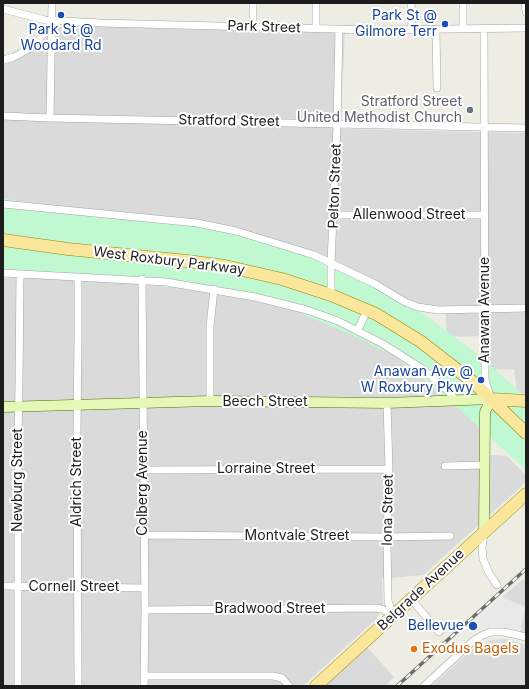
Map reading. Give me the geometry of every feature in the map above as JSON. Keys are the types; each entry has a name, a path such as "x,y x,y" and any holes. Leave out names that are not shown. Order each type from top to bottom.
{"main road":[{"name":"West Roxbury Parkway","path":"3,240 220,266 282,279 331,295 367,310 420,341 448,361 491,399 526,433"},
{"name":"Beech Street","path":"491,399 526,401"},
{"name":"Belgrade Avenue","path":"316,686 526,494"}],"street":[{"path":"50,118 52,3"},
{"path":"253,3 253,27"},
{"path":"316,3 316,28"},
{"path":"411,3 412,30"},
{"path":"463,3 464,29"},
{"path":"525,3 526,12"},
{"name":"Park Street","path":"3,9 52,21 101,23 412,30 526,28"},
{"path":"3,60 14,57 32,47 42,36 52,21"},
{"name":"Pelton Street","path":"331,295 339,29"},
{"name":"Anawan Avenue","path":"484,29 485,380 491,399"},
{"path":"436,30 437,88"},
{"name":"Stratford Street","path":"3,116 337,125 526,128"},
{"path":"3,204 197,223 236,231 314,255 375,284 405,302 418,307 438,310 526,308"},
{"name":"Allenwood Street","path":"334,215 484,215"},
{"name":"West Roxbury Parkway","path":"3,273 142,279 214,289 307,310 338,321 383,344 424,370 448,391 456,401"},
{"name":"Newburg Street","path":"18,686 20,274"},
{"name":"Aldrich Street","path":"78,277 78,686"},
{"name":"Colberg Avenue","path":"142,279 145,610 144,686"},
{"path":"210,401 210,326 214,289"},
{"path":"358,330 367,310"},
{"path":"491,399 485,412 484,532 482,548 483,559 489,574 497,585"},
{"name":"Beech Street","path":"3,407 210,401 387,403 491,399"},
{"name":"Iona Street","path":"387,403 389,469 388,601 393,615"},
{"path":"445,466 485,465"},
{"name":"Lorraine Street","path":"143,470 389,469"},
{"name":"Montvale Street","path":"144,535 388,537 450,536"},
{"name":"Cornell Street","path":"3,586 144,588"},
{"path":"411,599 439,632"},
{"name":"Bradwood Street","path":"145,610 375,608 382,609 393,615"},
{"path":"424,686 473,641 483,635 496,632 511,633 526,637"},
{"path":"144,676 273,676 282,678 289,686"}],"shaded area":[{"path":"64,26 345,33 340,129 526,133 526,393 517,393 514,369 489,370 489,336 446,337 446,312 74,209 3,199 3,62 42,42 56,41 56,28"},
{"path":"25,277 86,280 199,289 302,312 359,335 396,357 443,395 442,397 202,398 3,403 3,278"},
{"path":"214,406 475,406 479,410 479,454 507,456 526,475 526,482 423,575 382,579 383,604 376,619 303,686 3,686 3,410"},
{"path":"526,577 526,634 520,633 525,607 502,597"},
{"path":"502,597 525,607 521,630 487,630 477,620"},
{"path":"506,639 526,645 526,686 431,686 476,646 479,649 490,640"},
{"path":"366,646 394,677 385,686 324,686"}],"green space":[{"path":"6,199 74,209 191,221 319,259 336,261 360,273 413,306 475,352 526,397 526,470 421,375 396,357 354,336 291,309 272,304 153,284 3,277 3,200"}],"railway":[{"path":"397,686 526,569"}],"place":[{"name":"Park St @ Woodard Rd","path":"61,15"},
{"name":"Park St @ Gilmore Terr","path":"445,24"},
{"name":"Stratford Street United Methodist Church","path":"470,110"},
{"name":"Anawan Ave @ W Roxbury Pkwy","path":"481,380"},
{"name":"Bellevue","path":"473,626"},
{"name":"Exodus Bagels","path":"414,649"}]}
